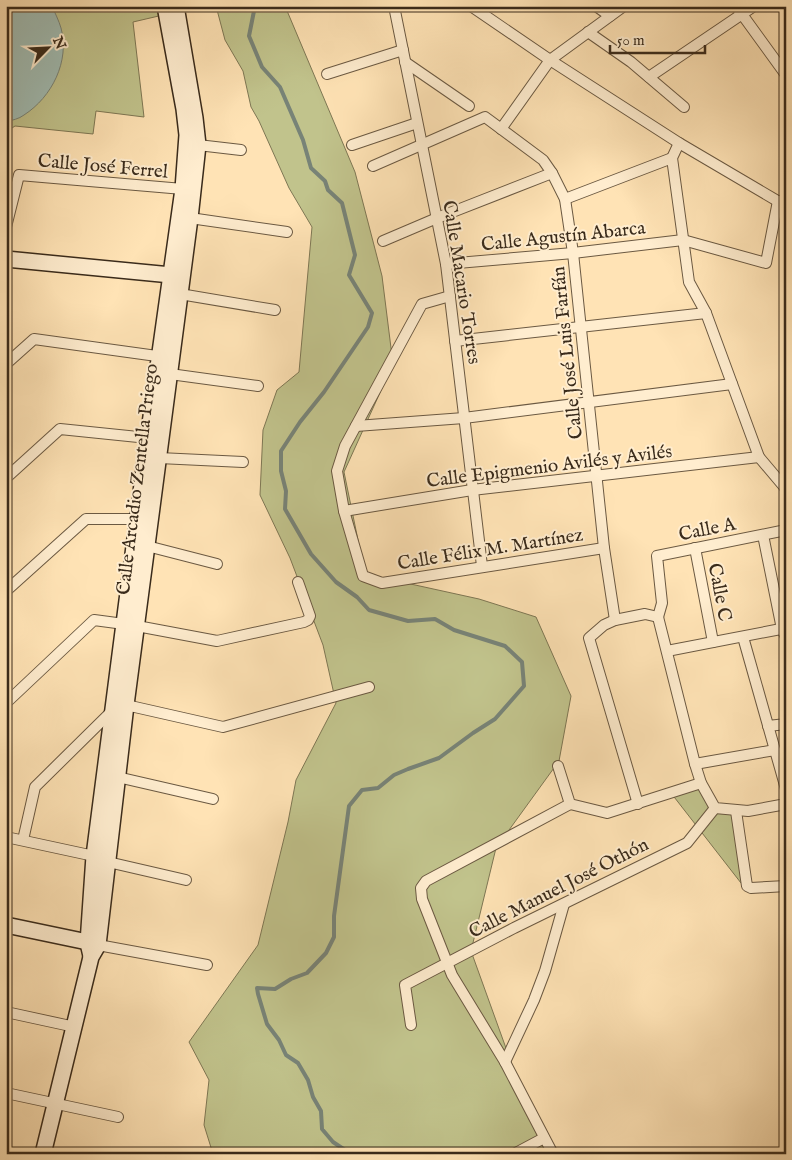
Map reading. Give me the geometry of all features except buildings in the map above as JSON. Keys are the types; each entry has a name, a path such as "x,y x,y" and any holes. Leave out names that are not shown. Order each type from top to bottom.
{"street":[{"name":"Calle Arcadio Zentella Priego","path":"43,1154 75,1027 92,948 119,708 131,625 147,546 170,374 165,358 171,275 183,189 186,127 165,6"},
{"name":"Calle Arcadio Zentella Priego","path":"131,625 138,519 148,438 180,294 198,145 196,118 176,6"},
{"name":"Calle Macario Torres","path":"394,6 446,264 482,566"},
{"path":"471,6 550,60 679,143 782,203 766,263 683,240"},
{"path":"596,6 610,16"},
{"path":"501,129 550,60 624,6"},
{"path":"649,78 739,10 754,6"},
{"path":"739,10 786,75"},
{"path":"588,32 631,62 684,107"},
{"path":"327,74 403,50"},
{"path":"405,62 469,106"},
{"name":"Calle José Luis Farfán","path":"422,146 485,117 543,160 565,199 573,253 604,548 615,620"},
{"path":"352,145 417,123"},
{"path":"679,143 672,158 689,282 706,313 760,457 786,489"},
{"path":"198,145 241,150"},
{"path":"373,166 422,146"},
{"path":"565,199 672,158"},
{"path":"383,241 436,218 552,173"},
{"name":"Calle José Ferrel","path":"6,227 19,175 183,189"},
{"path":"190,218 287,232"},
{"name":"Calle Agustín Abarca","path":"446,264 573,253 683,240"},
{"path":"6,259 171,275"},
{"path":"180,294 275,310"},
{"path":"344,511 338,471 345,446 422,304 450,296"},
{"path":"455,341 706,313"},
{"path":"6,364 34,339 165,358"},
{"path":"170,374 258,386"},
{"path":"356,426 464,418 732,384"},
{"path":"6,478 60,429 148,438"},
{"name":"Calle Epigmenio Avilés y Avilés","path":"344,511 472,490 760,457"},
{"path":"159,458 243,462"},
{"name":"Calle Félix M. Martínez","path":"344,511 363,576 382,583 604,548"},
{"path":"6,592 86,519 138,519"},
{"name":"Calle A","path":"658,617 662,603 657,556 786,530"},
{"path":"667,651 784,631 763,535"},
{"path":"147,546 218,564"},
{"name":"Calle C","path":"695,548 713,642"},
{"path":"6,703 94,620 216,641 308,620 310,616 298,582"},
{"path":"638,804 588,638 604,625 615,620 645,614 658,617 695,764 701,783 715,808 748,811 786,804"},
{"path":"743,637 786,789"},
{"path":"23,840 35,787 119,708 223,727 369,687"},
{"path":"768,726 786,724"},
{"path":"695,764 775,750"},
{"path":"558,766 570,804"},
{"path":"112,776 213,799"},
{"path":"553,1154 505,1062 452,975 422,899 421,888 426,881 570,804 607,813 701,783"},
{"name":"Calle Manuel José Othón","path":"412,1025 406,985 514,928 687,843 715,808"},
{"path":"736,811 747,886 751,888 783,886"},
{"path":"6,837 186,880"},
{"path":"505,1062 534,1000 545,971 564,904"},
{"path":"6,925 92,948 207,965"},
{"path":"6,1012 75,1027"},
{"path":"6,1094 118,1117"},
{"path":"514,1154 544,1138"}],"green space":[{"path":"6,6 162,6 163,15 133,22 144,117 96,111 93,134 15,126 6,132"},
{"path":"216,6 285,6 355,172 382,276 393,364 344,472 365,574 479,599 536,617 571,696 559,761 496,848 471,951 529,1112 551,1154 213,1154 204,1125 209,1080 189,1042 258,945 288,822 296,780 336,703 323,645 290,558 260,495 263,430 277,390 299,372 312,227 289,188 251,107 243,71 225,40"},
{"path":"700,784 712,808 736,812 747,883 741,883 671,793"}],"water":[{"path":"6,6 52,6 60,25 63,53 56,77 43,98 20,118 6,122"}],"waterway":[{"path":"255,6 249,36 262,67 280,87 303,140 311,168 325,181 328,190 342,203 355,255 349,275 372,313 368,327 281,451 281,471 286,491 285,509 311,554 336,582 357,597 369,610 408,621 435,619 454,630 505,646 522,662 524,686 495,719 439,758 394,775 378,788 362,790 349,806 334,916 334,937 326,953 307,973 291,979 275,989 257,988 267,1024 279,1040 286,1055 298,1063 308,1080 313,1097 321,1111 322,1129 347,1154"}]}
